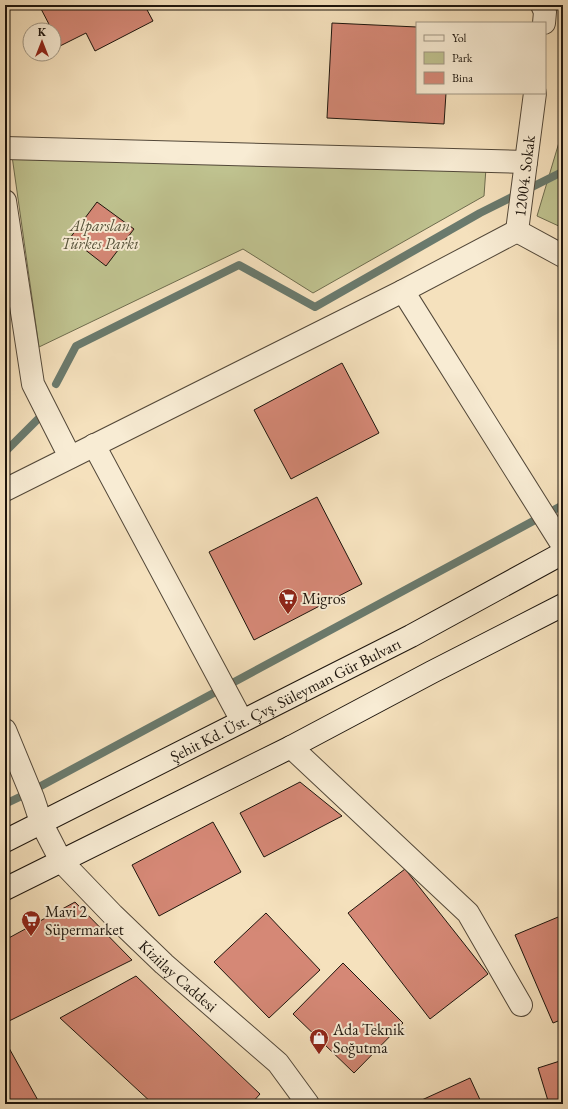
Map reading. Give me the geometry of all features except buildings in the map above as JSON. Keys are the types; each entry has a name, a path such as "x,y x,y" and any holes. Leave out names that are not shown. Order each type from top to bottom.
{"street":[{"path":"542,5 545,12 544,22"},
{"name":"12004. Sokak","path":"535,94 517,232 563,256"},
{"path":"5,148 526,167"},
{"path":"5,201 33,384 70,457"},
{"path":"5,490 403,291 517,232"},
{"path":"403,291 558,538"},
{"path":"94,445 237,712"},
{"name":"Şehit Kd. Üst. Çvş. Süleyman Gür Bulvarı","path":"5,841 237,712 411,636 563,553"},
{"path":"5,890 291,747 432,672 563,605"},
{"name":"Kiziilay Caddesi","path":"5,730 33,798 41,822 61,861 113,915 164,964 278,1063 308,1104"},
{"path":"291,747 468,912 521,1005"}],"green space":[{"path":"563,129 563,228 537,216"},
{"name":"Alparslan Türkes Parkı","path":"12,156 486,168 484,196 313,293 243,249 39,347"}],"waterway":[{"path":"56,384 76,346 239,265 315,307 480,213 562,172 563,167"},
{"path":"5,452 39,418"},
{"path":"5,804 563,505"}],"place":[{"name":"Migros","path":"288,615"},
{"name":"Mavi 2 Süpermarket","path":"31,937"},
{"name":"Ada Teknik Soğutma","path":"319,1055"}]}
